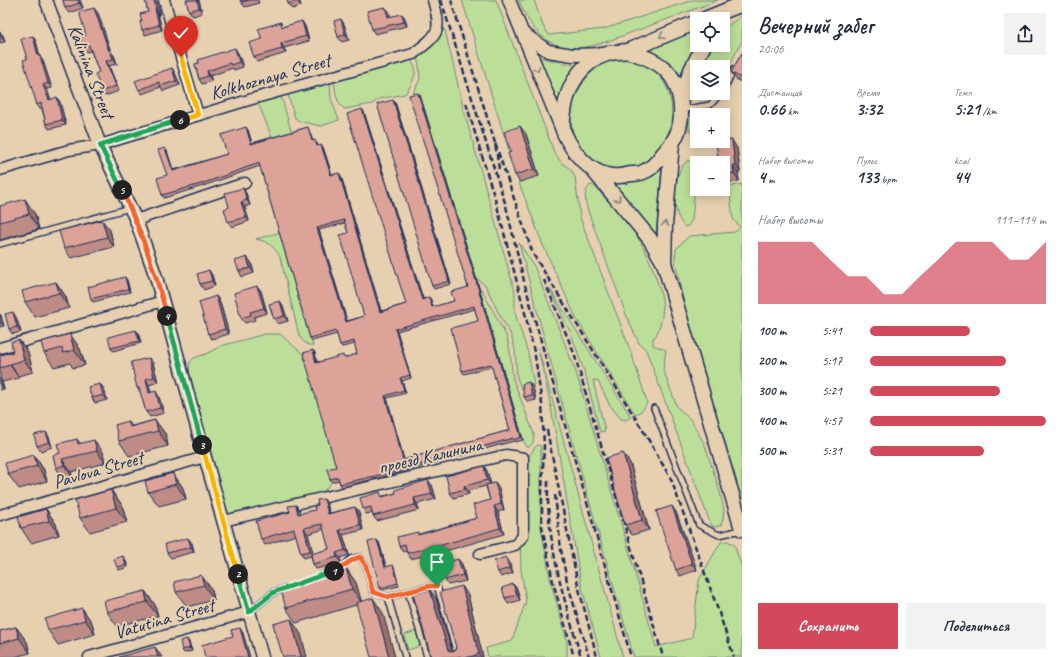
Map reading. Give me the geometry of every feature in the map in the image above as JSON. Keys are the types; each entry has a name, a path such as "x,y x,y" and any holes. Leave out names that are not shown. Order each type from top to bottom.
{"main road":[{"path":"722,12 741,4"},
{"path":"730,13 741,4"},
{"path":"690,25 627,51 606,54 591,62 579,72 570,88 565,104 562,130 574,151 593,170 650,239 664,263 742,530"},
{"path":"627,51 649,59 660,65 671,76 681,105"},
{"path":"593,170 608,176 623,176 643,172 655,165 677,134 681,105 691,70 700,52"},
{"path":"664,263 665,225 672,143"}],"street":[{"name":"Kalinina Street","path":"46,0 100,145 136,220 156,277 262,657"},
{"path":"164,0 198,115"},
{"name":"Kolkhoznaya Street","path":"0,170 69,150 100,145 252,99 414,54 431,41 438,29 438,17 433,0"},
{"path":"509,0 562,130"},
{"path":"523,33 548,51 573,55 606,54"},
{"path":"136,220 245,183"},
{"path":"0,348 163,301"},
{"name":"проезд Калинина","path":"223,521 506,455 523,458 523,536 515,545 480,554"},
{"name":"Pavlova Street","path":"0,515 205,457"},
{"name":"Vatutina Street","path":"89,657 249,612"}],"lane":[{"path":"730,77 736,66"},
{"path":"681,105 710,104 714,100"},
{"path":"0,244 130,208"},
{"path":"654,408 699,525 719,536 742,530"},
{"path":"320,576 340,569 351,559 360,557 366,566 373,592 388,597 430,586 437,586 458,657"},
{"path":"249,612 274,592 292,586"},
{"path":"408,592 426,657"},
{"path":"388,597 405,657"}],"green space":[{"path":"462,0 496,0 554,152 561,162 571,170 575,177 580,217 632,355 647,402 643,410 640,412 635,414 576,318 543,245 519,183"},
{"path":"519,0 534,0 543,26 549,35 604,29 693,0 718,0 608,41 591,46 574,48 564,47 546,40 527,18"},
{"path":"742,16 742,41 730,64 730,60 705,60 708,52 730,52 730,24"},
{"path":"690,28 690,52 693,52 678,80 663,60 654,52 642,47"},
{"path":"445,30 464,111 515,292 515,313 528,353 534,385 521,388 517,378 515,350 511,335 486,286 476,278 420,96 411,98 420,79 418,53 441,31"},
{"path":"534,56 577,66 557,114"},
{"path":"406,59 411,60 415,67 415,74 411,85 405,94 379,99 372,104 345,109 342,107 337,97 334,82 337,79"},
{"path":"624,59 648,65 654,69 661,78 669,93 672,110 670,126 664,142 655,154 642,164 627,169 609,169 594,162 580,146 572,127 571,113 577,94 587,77 594,70 609,61"},
{"path":"330,82 331,99 339,120 321,126 299,121 295,118 288,95 291,92"},
{"path":"277,95 282,99 292,134 273,140 257,100"},
{"path":"690,117 690,131 689,130"},
{"path":"687,161 690,161 690,196 694,196 692,220 688,226 685,227 680,221 675,203 676,184 682,167"},
{"path":"662,168 656,234 652,234 612,182 638,180"},
{"path":"742,184 742,500 683,301 675,261 676,249 689,236 735,232 740,227 733,219 730,187"},
{"path":"590,185 594,186 631,226 648,256 663,304 661,320 658,331 653,339 653,345 666,350 663,369 677,407 691,420 705,445 720,492 724,510 721,525 716,527 712,526 709,520 646,350 639,343 627,317 589,214 585,196"},
{"path":"281,232 313,346 304,342 299,335 280,257 276,250 270,245 264,241 256,239"},
{"path":"519,243 534,266 576,372 656,647 692,638 699,580 721,542 727,541 734,544 742,568 742,657 634,657 575,450"},
{"path":"479,288 482,290 507,337 513,379 534,434 533,443 528,448 523,440"},
{"path":"550,289 631,417 626,420 621,419 609,404 598,381 593,380 605,431 600,432 586,377 572,336"},
{"path":"265,334 280,334 305,356 338,470 329,472 332,482 322,493 227,518 189,370 190,362 194,358 206,354 221,346"},
{"path":"538,348 623,657 601,657 581,584 551,407"},
{"path":"537,445 541,446 541,527 551,583 567,640 567,657 488,657 486,648 512,641 526,601 521,571 520,533 525,461"},
{"path":"416,631 420,646 408,650 404,635"}],"building":[{"path":"63,0 78,0 79,3 65,8"},
{"path":"145,0 154,0 159,25 142,30 140,14 148,12"},
{"path":"186,0 197,0 199,8 189,11"},
{"path":"287,0 297,0 297,1 288,4"},
{"path":"385,7 388,17 402,14 404,22 372,29 367,11"},
{"path":"94,8 113,59 106,61 116,86 102,91 95,74 99,72 89,45 83,47 80,37 86,35 79,12"},
{"path":"341,19 345,34 338,37 334,21"},
{"path":"302,21 306,36 281,43 282,49 254,57 249,43 262,39 258,29 281,22 282,27"},
{"path":"33,36 38,56 40,56 48,83 43,85 49,100 57,97 62,120 46,124 41,103 37,105 23,60 27,59 21,39"},
{"path":"235,48 239,62 231,65 230,63 207,71 208,76 199,79 195,64 199,63 198,60"},
{"path":"742,53 742,77 741,78 731,72"},
{"path":"172,68 176,81 160,86 159,82 139,90 135,81"},
{"path":"418,93 476,281 521,437 401,470 340,484 338,477 330,479 327,469 336,467 303,353 313,350 316,363 343,355 344,358 357,354 354,341 340,345 336,331 310,338 259,163 201,184 162,195 157,178 167,175 158,150 165,148 173,171 227,154 221,135 246,127 251,144 308,127 312,141 315,140 317,146 321,145 331,175 339,173 380,312 406,304 347,114 362,109 422,300 429,297 432,307 454,301 451,292 468,287 409,95","holes":["344,220 348,233 340,235 364,316 346,322 317,228","474,306 478,321 451,328 462,371 491,364 510,430 403,460 385,396 404,390 400,378 410,375 395,329"]},
{"path":"393,100 449,281 432,286 377,104"},
{"path":"520,126 534,169 515,175 508,153 511,152 504,132"},
{"path":"730,140 732,140 735,165 733,166 734,173 730,174 730,156 718,156 717,148 730,148"},
{"path":"243,188 247,200 241,202 246,217 228,222 224,209 229,207 225,193"},
{"path":"25,199 29,214 0,222 0,206"},
{"path":"102,220 107,237 64,248 59,231"},
{"path":"247,257 250,268 239,271 235,261"},
{"path":"209,270 212,281 200,284 197,274"},
{"path":"125,277 128,289 91,299 88,287"},
{"path":"56,282 59,293 25,302 22,291"},
{"path":"257,286 264,308 250,312 251,315 241,318 234,293"},
{"path":"216,296 225,329 208,334 199,302"},
{"path":"280,301 284,316 274,319 269,304"},
{"path":"13,312 17,327 9,329 5,314"},
{"path":"136,330 139,341 111,348 108,337"},
{"path":"70,334 74,350 63,353 62,348 44,353 41,342"},
{"path":"19,340 24,360 0,368 0,355 13,352 11,342"},
{"path":"149,358 154,377 146,379 149,393 156,391 160,408 146,412 139,388 137,388 131,362"},
{"path":"529,382 532,395 524,397 522,384"},
{"path":"100,384 103,395 92,398 88,387"},
{"path":"155,420 158,431 119,441 115,425 128,421 130,427"},
{"path":"46,432 49,442 37,446 34,435"},
{"path":"77,439 78,444 94,440 97,451 62,459 64,465 56,468 53,455 60,453 57,444"},
{"path":"623,453 642,520 625,525 606,458"},
{"path":"34,455 37,466 8,474 5,463"},
{"path":"484,466 487,480 464,486 465,489 450,493 446,476"},
{"path":"173,473 176,484 148,492 145,481"},
{"path":"428,480 432,494 414,498 415,505 373,516 371,507 363,509 360,498 380,492 382,497 396,493 395,490"},
{"path":"495,483 501,504 494,506 500,528 431,548 407,553 405,544 399,546 397,537 418,532 418,535 477,518 473,505 490,500 486,485"},
{"path":"111,490 116,508 80,518 75,500"},
{"path":"324,499 328,514 355,507 360,525 339,530 345,550 336,553 337,557 313,564 311,554 329,549 322,524 304,528 310,551 301,553 294,529 261,539 256,521 290,512 288,506 296,505 298,514 315,510 314,506 318,505 317,500"},
{"path":"672,506 692,564 676,570 656,511"},
{"path":"46,509 49,521 21,528 18,517"},
{"path":"188,538 191,547 167,553 165,544"},
{"path":"377,540 385,567 393,565 398,583 380,588 368,542"},
{"path":"123,556 126,565 117,567 114,559"},
{"path":"506,557 509,568 498,572 494,561"},
{"path":"458,559 463,575 445,580 440,564"},
{"path":"346,568 352,589 286,608 280,587"},
{"path":"201,575 204,585 176,592 174,582"},
{"path":"513,584 517,595 505,598 502,588"},
{"path":"462,586 479,654 469,657 431,657 413,594 430,590 448,650 453,652 455,651 456,647 440,592"},
{"path":"145,591 147,602 107,612 104,601"},
{"path":"373,598 389,657 371,657 356,603"},
{"path":"82,608 85,620 48,630 45,619"},
{"path":"291,619 301,657 283,657 273,624"},
{"path":"16,627 19,638 0,643 0,631"},
{"path":"240,628 248,657 205,657 202,645 233,636 231,630"},
{"path":"187,639 190,648 182,650 180,641"},
{"path":"155,647 158,657 119,657"}],"railway":[{"path":"441,0 506,206 525,285 631,657"},
{"path":"451,0 495,143"},
{"path":"466,103 497,206 535,356 542,404 544,446 542,526 553,582 574,657"},
{"path":"499,169 495,143 533,254 644,432 671,479 734,657"},
{"path":"544,280 574,353 663,657"},
{"path":"547,430 578,585 597,657"},
{"path":"548,481 550,526 557,570 581,657"},
{"path":"555,495 561,550 567,581 589,657"}],"route":[{"path":"181,57 198,115 100,145 136,220 156,277 249,612 274,592 340,569 351,559 360,557 366,566 373,592 388,597 430,586 437,586"}]}
